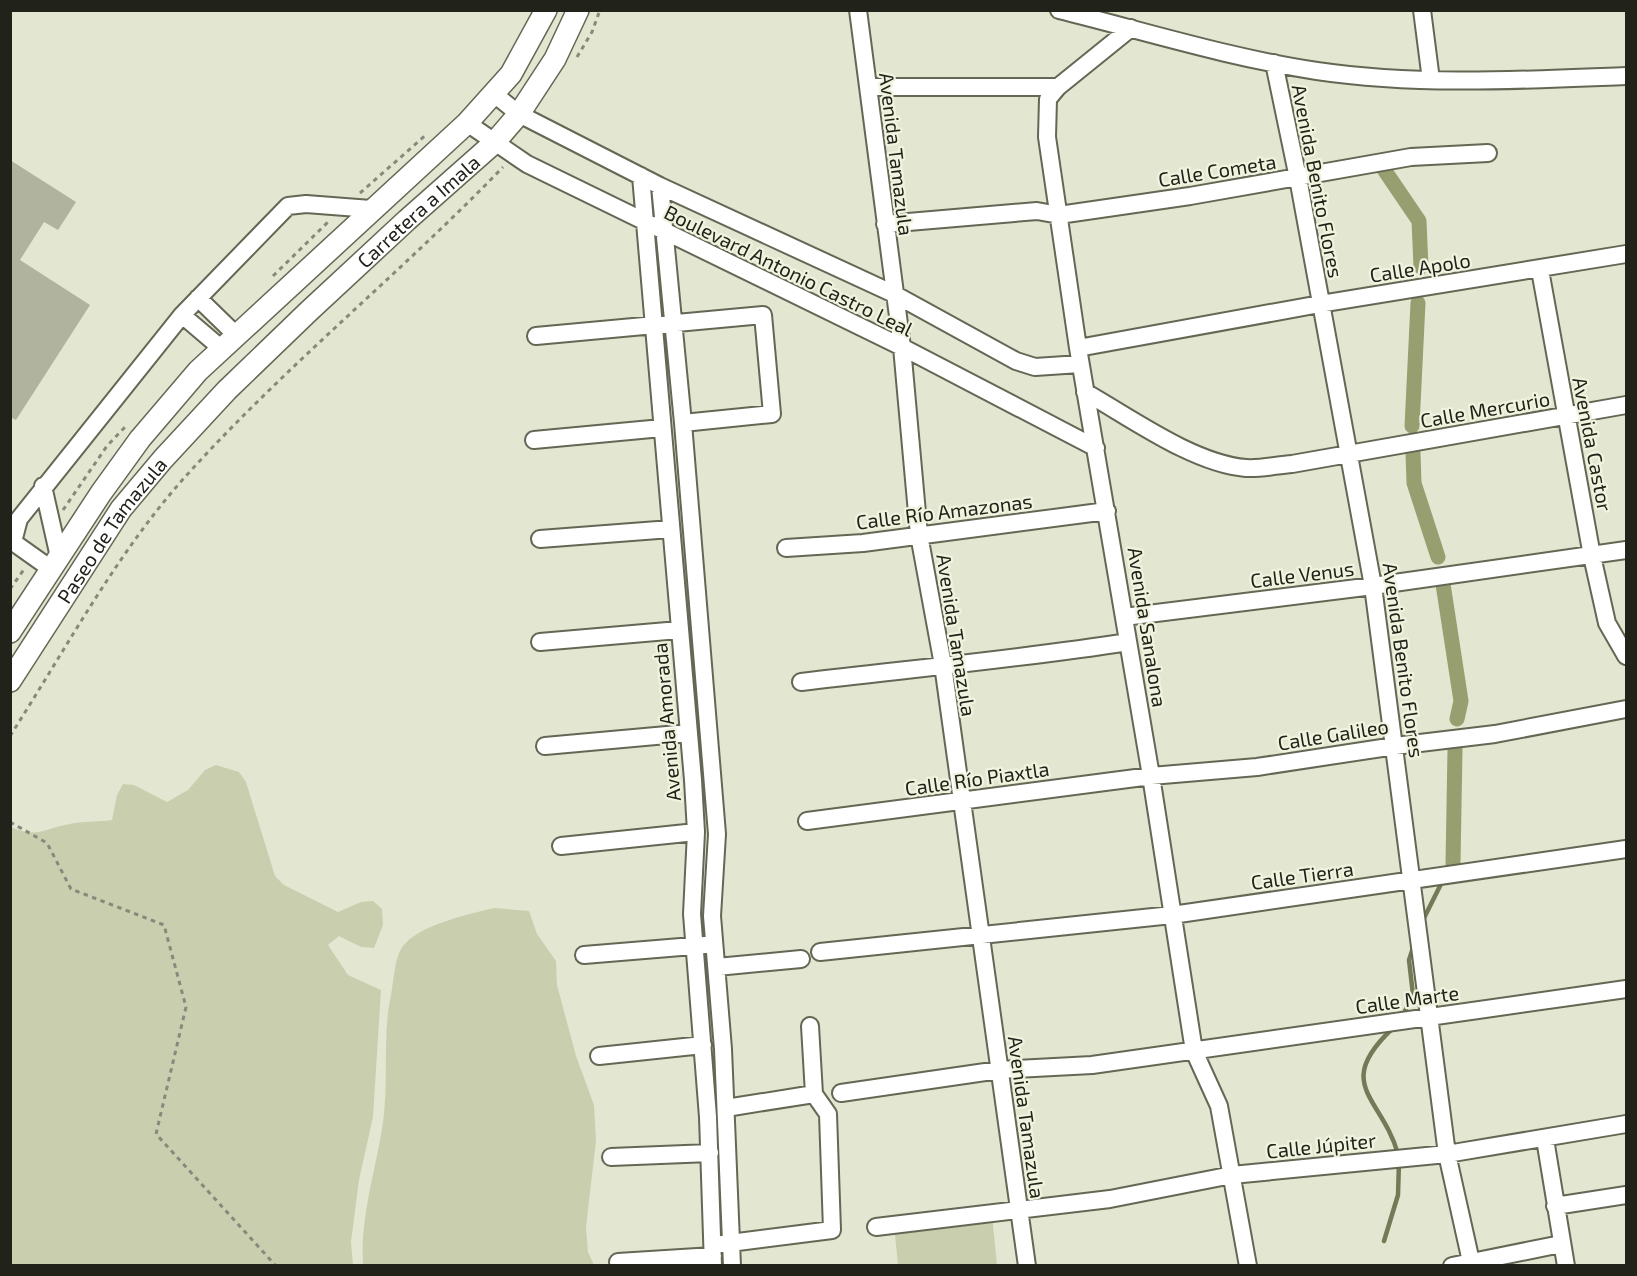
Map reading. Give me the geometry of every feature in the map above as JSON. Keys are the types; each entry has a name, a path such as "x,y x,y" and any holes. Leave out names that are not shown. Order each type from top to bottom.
{"main road":[{"name":"Carretera a Imala","path":"198,371 371,209 467,123 511,74 546,10"},
{"name":"Carretera a Imala","path":"227,390 398,227 494,143 519,114 555,59 578,10"},
{"name":"Paseo de Tamazula","path":"10,632 101,493 140,440 198,371"},
{"name":"Paseo de Tamazula","path":"10,681 121,509 227,390"}],"street":[{"name":"Avenida Tamazula","path":"858,10 902,347 919,535 944,665 1027,1266"},
{"path":"1059,10 1274,63 1348,74 1431,80 1626,76"},
{"path":"1422,10 1431,80"},
{"name":"Avenida Sanalona","path":"1131,28 1058,87 1047,99 1045,114 1079,356 1151,776 1194,1051 1219,1106 1248,1266"},
{"name":"Avenida Benito Flores","path":"1274,63 1298,178 1373,586 1447,1154 1472,1264"},
{"path":"868,87 1058,87"},
{"name":"Boulevard Antonio Castro Leal","path":"494,94 519,114 660,186 894,294 1016,361 1035,367 1079,356"},
{"name":"Boulevard Antonio Castro Leal","path":"467,123 514,156 644,223 902,347 1096,448"},
{"name":"Calle Cometa","path":"885,224 1037,211 1059,215 1298,178 1411,157 1488,153"},
{"name":"Avenida Amorada","path":"641,176 696,832 692,914 710,1153 713,1256"},
{"name":"Avenida Amorada","path":"660,186 683,423 717,834 712,916 726,1108 732,1266"},
{"path":"55,563 13,542 19,519 43,486 182,315 288,206 306,204 371,209"},
{"name":"Calle Apolo","path":"1079,356 1320,304 1540,270 1626,254"},
{"name":"Avenida Castor","path":"1540,270 1592,556 1607,623 1626,656"},
{"path":"649,287 669,286"},
{"path":"198,298 229,342"},
{"path":"182,315 229,342"},
{"path":"536,336 763,315 772,414 683,423"},
{"name":"Calle Mercurio","path":"1085,392 1198,453 1246,468 1292,464 1626,405"},
{"path":"534,440 663,428"},
{"path":"43,486 55,563"},
{"name":"Calle Río Amazonas","path":"786,548 863,543 1107,511"},
{"path":"540,539 671,530"},
{"name":"Calle Venus","path":"1124,617 1373,586 1626,550"},
{"path":"540,642 679,630"},
{"path":"801,682 1034,657 1128,642"},
{"path":"686,697 705,695"},
{"name":"Calle Galileo","path":"1151,776 1257,767 1395,746 1495,734 1626,709"},
{"path":"545,746 689,733"},
{"name":"Calle Río Piaxtla","path":"807,821 1151,776"},
{"path":"561,846 696,832"},
{"name":"Calle Tierra","path":"820,952 1172,915 1626,849"},
{"path":"584,955 715,944"},
{"path":"717,967 801,959"},
{"name":"Calle Marte","path":"841,1094 999,1070 1092,1065 1626,989"},
{"path":"618,1262 713,1256 731,1243 832,1230 828,1114 814,1094 810,1026"},
{"path":"599,1056 703,1045"},
{"path":"726,1108 814,1094"},
{"name":"Calle Júpiter","path":"876,1227 1110,1199 1232,1175 1447,1154 1626,1124"},
{"path":"1545,1139 1566,1266"},
{"path":"611,1157 710,1153"},
{"path":"1555,1206 1626,1195"},
{"path":"1452,1266 1472,1264 1561,1244"}],"path":[{"path":"574,63 592,32 600,10"},
{"path":"10,736 132,544 184,478 272,385 462,209 514,156"},
{"path":"10,822 47,843 71,890 164,924 186,1006 156,1134 276,1266"}],"green space":[{"path":"216,765 239,772 246,782 275,876 284,885 338,912 361,902 373,901 382,909 383,925 374,948 361,947 339,936 328,945 348,975 381,990 373,1117 359,1180 351,1242 353,1265 11,1265 11,827 33,833 83,822 112,820 117,795 123,784 134,785 167,802 188,790 205,770"},
{"path":"494,908 529,911 537,934 556,961 557,985 576,1056 594,1105 596,1141 586,1227 588,1252 594,1265 363,1265 366,1211 383,1122 388,1011 400,951 410,939 432,926"},
{"path":"992,1215 997,1265 898,1265 894,1225"}],"building":[{"path":"10,160 76,202 58,230 44,222 20,260 90,305 16,420 10,417"}],"waterway":[{"path":"1381,165 1419,221 1421,267"},
{"path":"1412,426 1418,303"},
{"path":"1413,453 1414,483 1438,557"},
{"path":"1443,584 1461,701 1457,719"},
{"path":"1453,864 1455,749"},
{"path":"1423,920 1443,880"},
{"path":"1402,1017 1413,995 1409,960 1414,945"},
{"path":"1393,1028 1375,1047 1366,1064 1364,1078 1367,1091 1391,1135 1398,1154"},
{"path":"1384,1241 1398,1195 1399,1162"}]}
